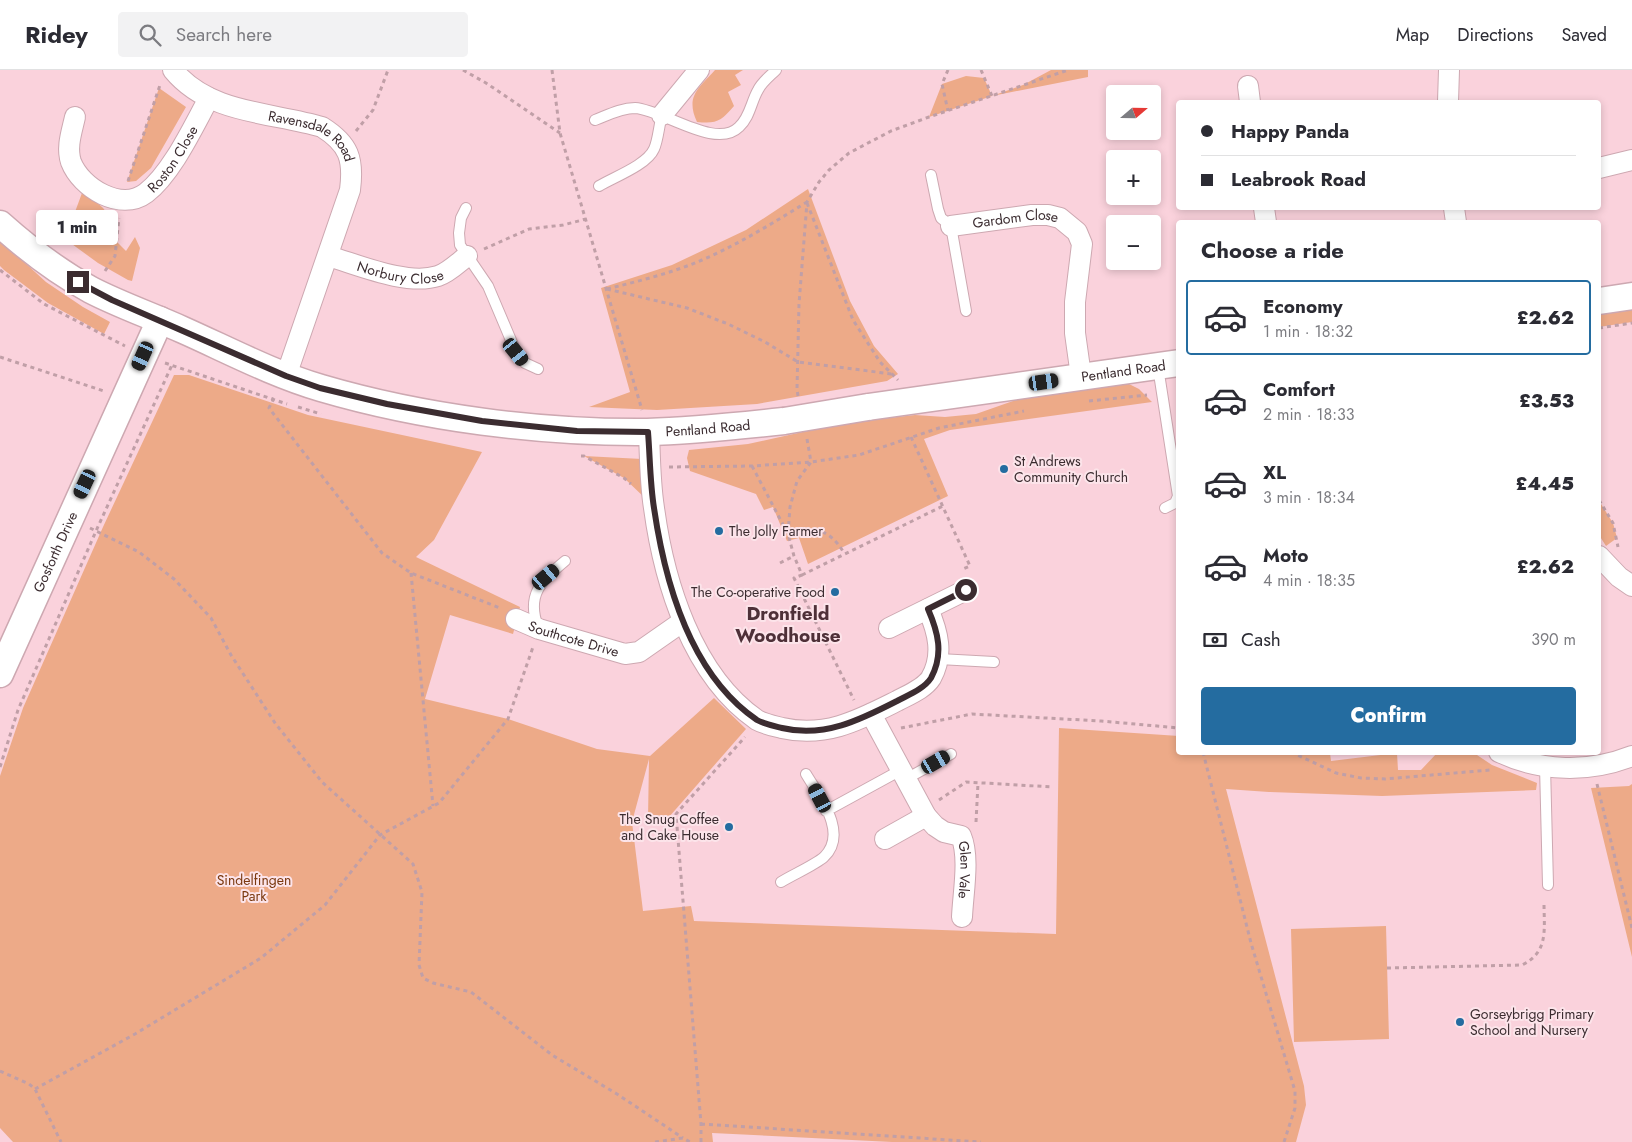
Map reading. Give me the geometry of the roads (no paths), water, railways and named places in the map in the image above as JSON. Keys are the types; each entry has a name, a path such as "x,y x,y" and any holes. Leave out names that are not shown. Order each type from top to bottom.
{"street":[{"path":"662,115 700,70"},
{"path":"1448,100 1449,70"},
{"name":"Ravensdale Road","path":"168,74 218,103 322,127 344,145 350,158 352,173 350,190 286,376"},
{"name":"Roston Close","path":"75,117 69,146 71,161 77,173 85,183 97,191 121,200 144,195 156,184 174,158 209,98"},
{"path":"1601,168 1632,160"},
{"name":"Gardom Close","path":"951,226 1032,215 1048,215 1060,218 1077,232 1082,244 1075,302 1075,333 1081,376"},
{"name":"Pentland Road","path":"0,224 52,266 90,290 286,376 320,388 368,400 472,419 544,429 648,432 726,428 1168,365"},
{"name":"Norbury Close","path":"328,256 407,279 423,280 440,276 467,256"},
{"path":"1601,301 1632,296"},
{"name":"Gosforth Drive","path":"2,661 160,320"},
{"path":"648,432 654,507 664,559 682,622 713,677 738,705 759,721 795,731 818,731 836,728 867,716 918,690 930,680 939,658 936,628 928,609"},
{"path":"1601,558 1626,582"},
{"path":"889,628 966,590"},
{"name":"Southcote Drive","path":"516,619 539,629 626,654 639,652 682,622"},
{"name":"Glen Vale","path":"867,716 880,732 925,813 935,826 944,832 961,836 964,842 962,917"},
{"path":"1505,755 1519,762 1570,768 1601,766 1632,756"},
{"path":"885,839 925,813"}],"lane":[{"path":"595,120 621,110 635,108 662,115 715,135 729,134 744,122 758,90 776,70"},
{"path":"599,186 651,155 655,148 662,115"},
{"path":"931,175 938,209 942,218 951,226 966,312"},
{"path":"466,208 461,218 460,245 488,286 516,352 525,363 538,369"},
{"path":"1168,365 1162,394 1176,483"},
{"path":"1165,508 1176,501"},
{"path":"539,629 533,607 535,593 546,577 565,561"},
{"path":"939,658 994,662"},
{"path":"826,810 951,754"},
{"path":"1545,766 1548,885"},
{"path":"781,882 824,857 831,848 835,836 834,826 806,774"}],"place":[{"name":"St Andrews Community Church","path":"1004,469"},
{"name":"The Jolly Farmer","path":"719,531"},
{"name":"The Co-operative Food","path":"835,592"},
{"name":"The Snug Coffee and Cake House","path":"729,827"},
{"name":"Gorseybrigg Primary School and Nursery","path":"1460,1022"}],"district":[{"name":"Dronfield Woodhouse","path":"788,624"}],"park label":[{"name":"Sindelfingen Park","path":"254,888"}]}
